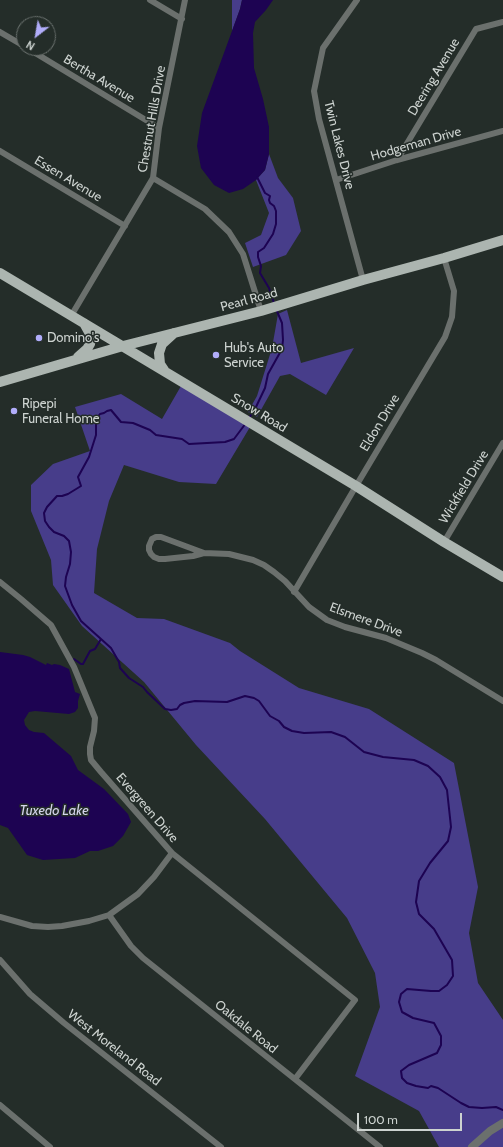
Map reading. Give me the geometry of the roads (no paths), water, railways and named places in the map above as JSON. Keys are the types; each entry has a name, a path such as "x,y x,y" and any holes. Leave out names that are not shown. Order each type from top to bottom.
{"main road":[{"name":"Pearl Road","path":"0,382 123,346 261,311 503,240"},
{"name":"Snow Road","path":"0,273 356,486 444,542 503,577"},
{"path":"76,360 90,344 91,339 89,332 84,324"},
{"path":"164,370 160,364 159,353 162,344 174,333"}],"street":[{"path":"150,0 182,19"},
{"name":"Chestnut Hills Drive","path":"71,316 153,178 159,128 185,0"},
{"name":"Twin Lakes Drive","path":"357,0 323,48 314,91 319,119 363,280"},
{"name":"Deering Avenue","path":"397,160 476,29 503,22"},
{"path":"0,32 16,41"},
{"name":"Bertha Avenue","path":"40,56 159,128"},
{"name":"Hodgeman Drive","path":"336,180 397,160 503,131"},
{"name":"Essen Avenue","path":"0,151 125,226"},
{"path":"153,178 205,209 229,232 243,254 261,311"},
{"name":"Eldon Drive","path":"294,592 445,337 452,317 454,291 444,258"},
{"name":"Wickfield Drive","path":"444,542 503,443"},
{"name":"Elsmere Drive","path":"204,553 156,536 152,539 149,546 151,554 159,559 193,556 204,553 229,554 253,560 274,572 285,581 309,607 327,620 345,627 386,638 422,653 503,700"},
{"name":"Evergreen Drive","path":"0,582 51,625 74,667 95,718 94,731 90,747 91,760 172,854 355,1000 295,1079"},
{"path":"0,917 32,926 48,927 89,921 109,915 138,894 172,854"},
{"name":"Oakdale Road","path":"109,915 131,946 143,958 380,1147"},
{"name":"West Moreland Road","path":"0,960 30,994 64,1023 221,1147"},
{"path":"0,1105 50,1147"},
{"path":"472,1147 490,1131 503,1123"}],"water":[{"path":"242,0 273,0 255,22 253,33 254,68 269,127 269,154 265,170 256,180 243,189 229,193 214,185 201,168 197,146 202,113"},
{"name":"Tuxedo Lake","path":"0,652 23,655 46,665 47,663 52,665 60,665 69,669 75,692 80,694 78,708 75,712 69,714 35,711 29,712 24,720 25,725 29,730 44,733 71,756 78,770 104,789 128,814 131,822 123,836 113,846 98,851 90,851 75,858 43,860 27,855 8,828 0,825"}],"waterway":[{"path":"257,177 265,193 270,196 270,203 274,206 276,211 276,224 273,234 264,248 258,252 261,266 260,273 269,288 274,303"},
{"path":"249,418 265,388 268,374 282,349 282,323 276,309"},
{"path":"246,423 234,439 225,442 189,444 182,439 156,435 150,430 133,423 121,422 111,410 100,414 96,419 96,435 89,457 78,477 81,486 68,494 57,496 47,507 44,513 45,521 49,527 54,532 64,536 69,541 71,552 70,564 65,586 72,605 81,621 111,648 119,662 120,668 129,678 143,687 165,709 177,709 184,703 195,701 227,702 245,696 254,698 259,701 270,716 279,721 284,727 292,731 304,733 331,732 345,737 364,752 383,757 414,760 428,766 440,777 447,790 451,827 448,841 430,863 419,881 416,902 419,914 434,929 452,960 453,976 447,985 439,991 407,989 401,994 399,1002 402,1012 413,1018 434,1023 441,1036 441,1045 437,1053 409,1065 401,1071 402,1078 407,1083 416,1086 428,1088 431,1086 438,1088 469,1107 496,1107 503,1110"},
{"path":"74,659 83,664 90,651 95,649 101,639"}],"place":[{"name":"Domino's","path":"39,338"},
{"name":"Hub's Auto Service","path":"216,355"},
{"name":"Ripepi Funeral Home","path":"14,411"}]}
